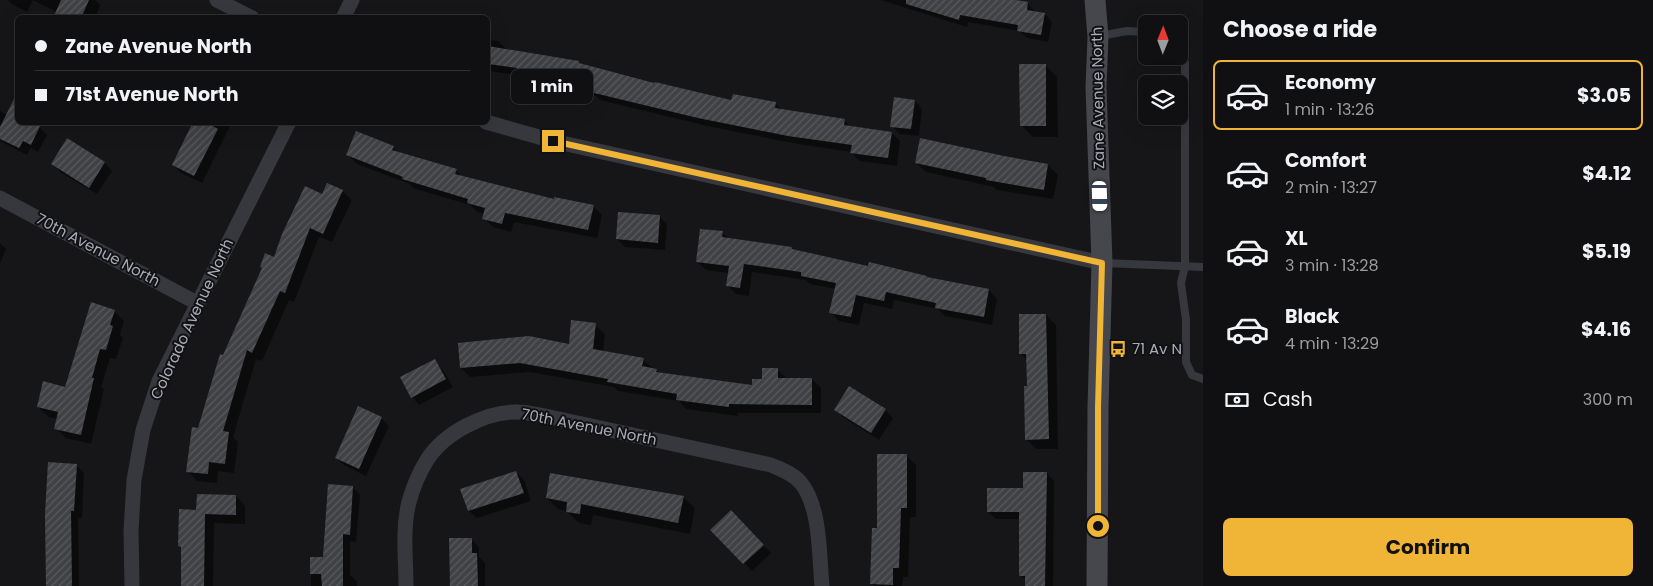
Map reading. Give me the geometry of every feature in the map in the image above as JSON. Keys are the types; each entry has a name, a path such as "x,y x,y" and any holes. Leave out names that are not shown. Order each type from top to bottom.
{"street":[{"path":"217,0 246,15"},
{"path":"344,15 352,0"},
{"name":"Zane Avenue North","path":"1095,0 1098,36 1096,88 1102,263 1098,407 1097,586"},
{"path":"490,123 553,141 1102,263"},
{"name":"Colorado Avenue North","path":"132,586 131,532 134,480 143,430 159,381 287,125"},
{"name":"70th Avenue North","path":"0,198 197,303"},
{"name":"70th Avenue North","path":"406,586 405,528 409,504 416,480 428,458 445,441 467,425 492,415 518,412 545,416 772,465 786,471 801,482 811,500 815,519 822,586"}],"lane":[{"path":"1098,36 1127,31 1138,32"},
{"path":"1185,65 1185,266 1181,283 1186,320 1186,362 1192,375 1203,379"},
{"path":"1102,263 1203,267"}],"building":[{"path":"61,0 89,0 82,15 54,15"},
{"path":"906,0 1016,0 1028,2 1027,10 1045,13 1041,35 1017,31 1018,25 960,15 959,20 906,4"},
{"path":"490,46 579,61 579,63 654,83 731,100 733,94 776,102 775,108 845,119 844,125 892,132 888,158 850,153 852,145 788,136 698,118 590,92 591,88 516,76 517,68 490,64"},
{"path":"1019,64 1046,64 1046,126 1020,126"},
{"path":"15,97 15,125 40,126 31,145 23,141 19,148 0,139 0,127"},
{"path":"894,97 915,100 911,129 890,127"},
{"path":"192,125 211,125 218,129 194,176 172,165"},
{"path":"356,131 394,146 392,150 457,169 455,174 554,199 554,197 594,205 588,230 505,213 502,224 482,219 485,208 467,203 468,199 402,179 403,177 346,155"},
{"path":"67,138 105,162 89,188 51,164"},
{"path":"920,138 1048,164 1044,190 986,180 986,178 915,163"},
{"path":"327,183 343,190 323,234 310,228 285,293 280,291 252,353 247,350 223,431 229,432 225,464 209,462 208,474 186,472 192,427 198,428 220,354 223,355 262,268 260,267 265,253 274,257 282,234 305,186 322,194"},
{"path":"618,212 660,215 658,243 616,239"},
{"path":"700,229 723,231 722,237 792,247 792,249 868,266 869,262 927,277 989,289 984,317 935,308 936,303 886,292 884,301 856,295 851,317 829,313 836,283 801,276 801,272 744,264 740,288 726,286 729,266 696,262"},
{"path":"91,302 115,310 110,325 113,326 106,350 100,349 92,378 94,378 81,435 54,429 58,412 37,407 43,381 65,387"},
{"path":"1019,314 1046,314 1049,439 1025,440 1024,386 1027,386 1026,354 1019,354"},
{"path":"571,320 596,323 593,349 644,358 642,366 657,369 656,372 752,385 752,379 762,379 762,368 778,368 778,378 812,378 812,405 729,404 729,407 676,400 677,394 607,382 608,379 520,363 460,368 458,343 529,336 569,344"},
{"path":"435,359 446,379 411,398 400,377"},
{"path":"849,386 886,409 871,433 834,410"},
{"path":"358,406 382,417 359,469 335,458"},
{"path":"877,454 907,454 907,508 901,508 899,568 893,568 893,585 870,584 872,528 877,528"},
{"path":"48,462 77,464 74,511 71,511 72,586 46,586 45,514"},
{"path":"516,471 524,493 468,511 460,489"},
{"path":"1023,472 1047,472 1045,586 1025,586 1025,576 1019,576 1019,512 987,512 987,488 1023,488"},
{"path":"550,473 684,496 678,523 581,504 580,514 566,512 567,502 546,498"},
{"path":"328,484 353,486 350,535 343,534 343,586 322,586 321,574 310,574 310,557 323,557"},
{"path":"197,494 236,495 236,515 205,514 204,586 181,586 181,547 178,546 179,509 196,510"},
{"path":"731,510 764,545 743,564 710,530"},
{"path":"449,538 472,538 472,553 477,553 478,586 450,586"}],"place":[{"name":"71 Av N","path":"1118,349"}],"route":[{"path":"553,141 1102,263 1098,407 1098,526"}]}
